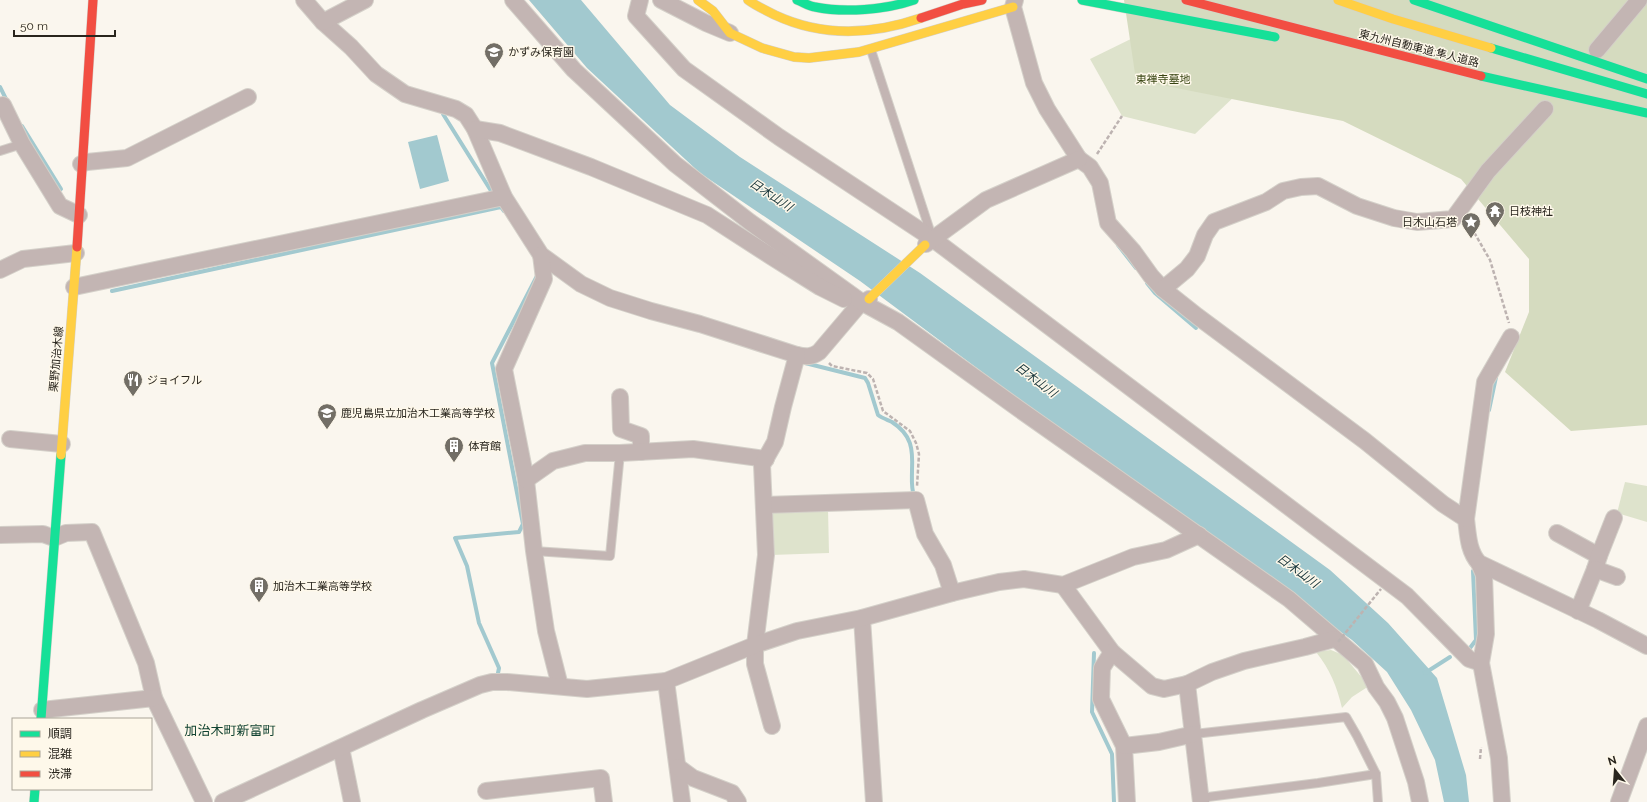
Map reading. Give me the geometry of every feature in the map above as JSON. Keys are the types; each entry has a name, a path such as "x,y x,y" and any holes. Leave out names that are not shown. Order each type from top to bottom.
{"main road":[{"name":"栗野加治木線","path":"41,714 74,287 93,0"},
{"path":"698,0 713,11 730,33 762,48 794,57 809,58 859,52 871,49 1014,3"},
{"path":"748,0 784,21 811,29 844,32 880,29 906,23 982,0"},
{"path":"797,0 814,7 858,9 885,7 914,0"},
{"path":"1082,0 1284,39"},
{"name":"東九州自動車道;隼人道路","path":"1186,0 1502,81 1647,113"},
{"path":"1338,0 1393,19 1647,94"},
{"path":"1414,0 1647,79"},
{"path":"1354,53 1502,81"},
{"path":"863,303 929,242"},
{"path":"34,802 35,790"}],"street":[{"path":"304,0 323,22 351,47 376,74 404,94 456,109 466,115 475,128 504,198 541,255 581,284 610,298 700,324 797,355 814,356 863,303"},
{"path":"323,22 365,0"},
{"path":"513,0 574,70 675,164 750,222 863,303 898,322 1288,599 1365,664 1376,687 1387,702 1395,718 1406,748 1420,802"},
{"path":"640,0 636,16 684,69 929,242 1407,596 1469,659 1481,663"},
{"path":"661,0 706,23 730,33"},
{"path":"1597,50 1639,0"},
{"path":"1014,3 1034,83 1047,109 1084,163 1100,183 1108,223 1133,251 1151,276 1163,289 1365,442 1443,504 1466,519"},
{"path":"81,164 87,162 127,158 248,97"},
{"path":"2,106 22,144 60,206 79,215"},
{"path":"1163,289 1187,270 1197,256 1205,234 1214,222 1266,202 1282,191 1301,187 1318,186 1357,206 1394,218 1417,222 1452,219 1488,171 1545,109"},
{"path":"475,128 500,133 592,167 707,215 814,284 863,303"},
{"path":"929,242 986,200 1084,163"},
{"path":"74,287 504,198"},
{"path":"0,270 23,259 76,253"},
{"path":"541,255 544,279 504,369 526,480 534,551 546,631 560,686"},
{"path":"1502,802 1499,758 1481,663 1486,634 1484,575 1479,563 1470,550 1466,519 1485,382 1511,337"},
{"path":"772,726 755,664 755,645 766,555 765,505 762,465 775,442 797,355"},
{"path":"620,397 621,429 641,436 641,452"},
{"path":"10,439 62,444"},
{"path":"526,480 553,461 585,453 620,453 692,449 766,458"},
{"path":"765,505 916,500 925,534 943,565 952,593"},
{"path":"1578,611 1614,518"},
{"path":"0,535 43,534 54,538 66,533 92,532 146,663 154,698 204,802"},
{"path":"1557,533 1617,577"},
{"path":"224,802 422,710 480,685 492,682 587,689 666,680 755,645 797,631 862,618 952,593 999,582 1024,579 1063,584 1132,557 1166,550 1199,535"},
{"path":"1479,563 1647,646"},
{"path":"1063,584 1112,652 1152,686 1164,690 1187,684 1212,672 1244,661 1336,640"},
{"path":"862,618 874,802"},
{"path":"1112,652 1102,668 1101,699 1124,746 1127,802"},
{"path":"666,680 682,802"},
{"path":"1187,684 1201,800"},
{"path":"41,714 154,698"},
{"path":"1619,802 1646,730"},
{"path":"1124,746 1159,742 1194,734"},
{"path":"341,748 352,802"},
{"path":"678,767 693,778 732,793 738,802"},
{"path":"486,791 601,778 604,802"}],"lane":[{"path":"871,49 929,242"},
{"path":"0,152 22,144"},
{"path":"534,551 610,556 620,453"},
{"path":"1194,734 1346,717 1376,774 1378,802"},
{"path":"1201,800 1318,784 1376,774"}],"path":[{"path":"1084,163 1122,116"},
{"path":"1452,219 1471,227 1490,260 1510,326 1511,337"},
{"path":"819,352 832,366 867,373 873,379 883,411 910,431 916,443 919,454 916,500"},
{"path":"1336,640 1381,588"}],"green space":[{"path":"1124,0 1647,0 1647,425 1571,431 1505,372 1529,312 1529,259 1461,179 1343,121 1136,80"},
{"name":"東禅寺墓地","path":"1141,34 1239,92 1195,134 1122,116 1090,59"},
{"path":"1625,482 1647,486 1647,522 1617,513"},
{"path":"774,509 828,509 829,553 771,555 769,515"},
{"path":"1331,650 1343,655 1369,686 1352,697 1342,708 1332,678 1316,652"}],"water":[{"name":"日木山川","path":"529,0 581,0 670,105 740,157 920,273 1330,570 1388,623 1437,678 1466,775 1469,802 1444,802 1435,760 1411,710 1387,672 1352,640 1048,421 860,281 700,173 587,68"},
{"path":"437,135 449,181 420,189 408,142"}],"waterway":[{"path":"0,87 7,101"},
{"path":"443,114 493,194"},
{"path":"22,126 61,189"},
{"path":"112,291 501,207 504,211"},
{"path":"1118,245 1136,268"},
{"path":"498,673 499,668 479,623 467,566 455,538 519,532 523,524 492,363 538,274"},
{"path":"1147,283 1155,293 1196,328"},
{"path":"805,363 865,378 878,415 899,427 904,432 910,443 912,456 912,489 914,496"},
{"path":"1489,410 1496,377"},
{"path":"1470,648 1476,640 1473,571"},
{"path":"1094,653 1092,712 1112,754 1114,802"},
{"path":"1425,673 1450,657"}],"traffic: fast":[{"path":"797,0 810,6 839,10 864,10 914,0"},
{"path":"1082,0 1275,37"},
{"path":"1414,0 1647,79"},
{"path":"1491,48 1647,94"},
{"path":"1481,76 1647,113"},
{"path":"41,718 61,455"},
{"path":"34,802 35,790"}],"traffic: slow":[{"path":"698,0 713,11 730,33 762,48 794,57 809,58 859,52 1013,7"},
{"path":"748,0 775,15 793,22 829,30 847,31 884,28 921,18"},
{"path":"1338,0 1393,19 1491,48"},
{"path":"869,299 925,245"},
{"path":"61,455 77,247"}],"traffic: jam":[{"path":"77,247 93,0"},
{"path":"921,18 963,4 982,0"},
{"path":"1186,0 1481,76"}],"place":[{"name":"かずみ保育園","path":"494,69"},
{"name":"日枝神社","path":"1495,228"},
{"name":"日木山石塔","path":"1471,239"},
{"name":"ジョイフル","path":"133,397"},
{"name":"鹿児島県立加治木工業高等学校","path":"327,430"},
{"name":"体育館","path":"454,463"},
{"name":"加治木工業高等学校","path":"259,603"}],"district":[{"name":"加治木町新富町","path":"230,730"}]}
